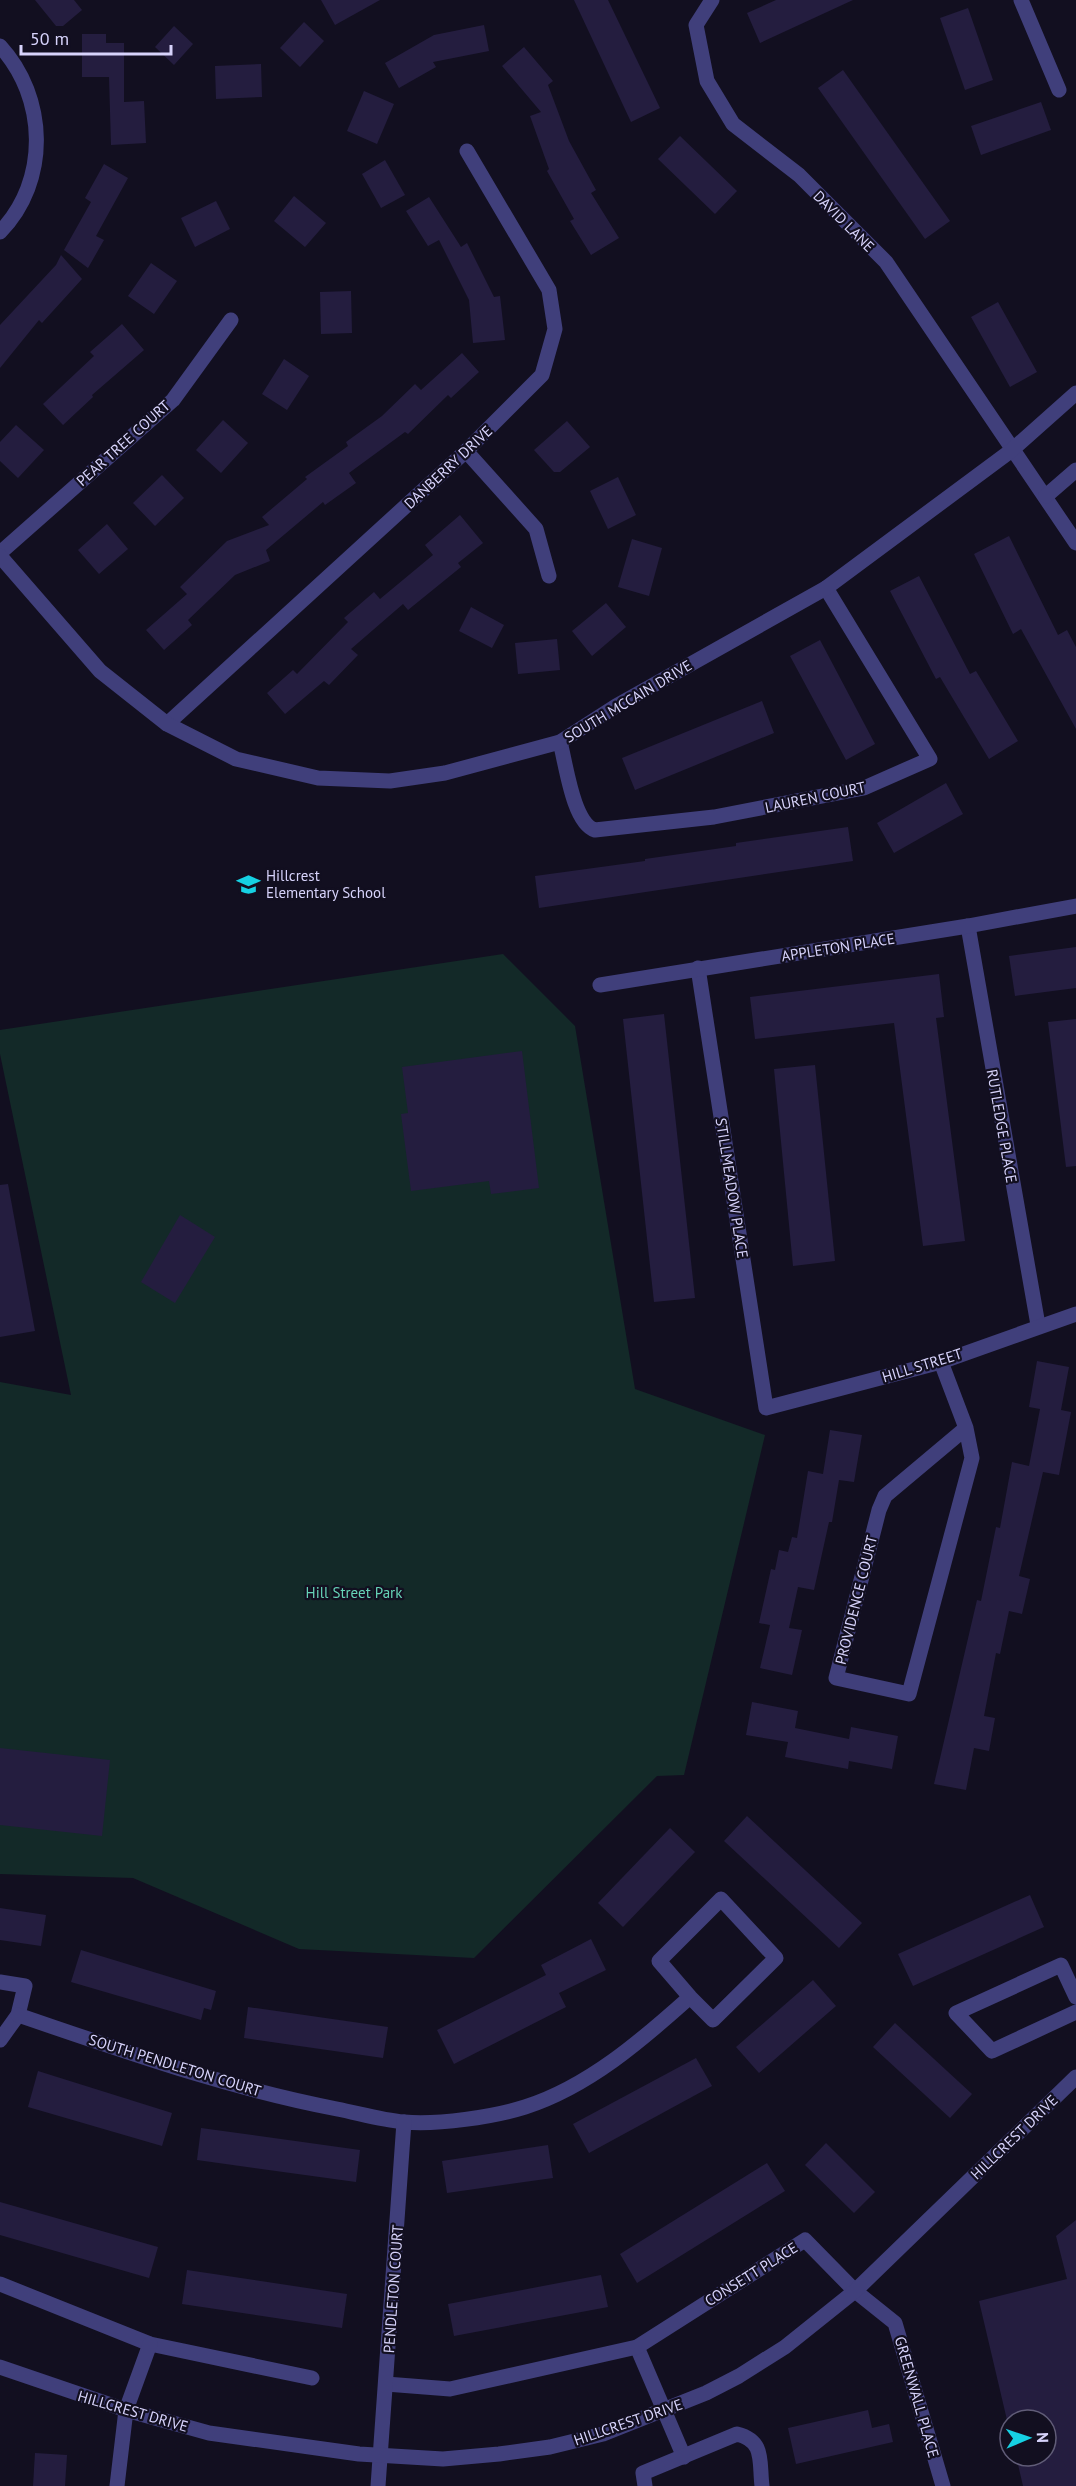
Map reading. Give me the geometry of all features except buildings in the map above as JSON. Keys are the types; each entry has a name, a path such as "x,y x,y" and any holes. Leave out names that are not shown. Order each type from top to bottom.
{"street":[{"name":"DAVID LANE","path":"712,0 696,25 707,81 733,124 799,175 886,262 1076,543"},
{"path":"1021,0 1059,90"},
{"path":"0,46 11,58 28,90 37,123 38,143 33,171 21,202 0,232"},
{"name":"DANBERRY DRIVE","path":"166,724 466,451 542,375 555,329 549,290 467,151"},
{"name":"PEAR TREE COURT","path":"0,554 173,400 231,320"},
{"name":"SOUTH MCCAIN DRIVE","path":"0,554 100,671 166,724 236,759 318,778 390,781 445,774 560,742 616,706 826,588 1012,450 1076,393"},
{"path":"466,451 536,529 549,576"},
{"path":"1046,496 1076,470"},
{"name":"LAUREN COURT","path":"560,742 578,815 588,828 595,830 714,818 864,788 930,759 826,588"},
{"name":"APPLETON PLACE","path":"600,985 968,926 1076,906"},
{"name":"RUTLEDGE PLACE","path":"968,926 1038,1325"},
{"name":"STILLMEADOW PLACE","path":"698,968 766,1407"},
{"name":"HILL STREET","path":"766,1407 940,1362 1038,1325 1076,1314"},
{"name":"PROVIDENCE COURT","path":"940,1362 966,1428 972,1458 909,1694 836,1678 879,1510 885,1496 966,1428"},
{"path":"721,1899 776,1958 713,2020 690,1997 659,1961 721,1899"},
{"path":"1076,1997 1061,1965 956,2013 992,2050 1076,2012"},
{"path":"0,1982 25,1986 18,2015 0,2040"},
{"name":"SOUTH PENDLETON COURT","path":"18,2015 221,2083 404,2122 470,2119 526,2107 585,2078 633,2048 690,1997"},
{"name":"HILLCREST DRIVE","path":"0,2367 126,2410 208,2433 381,2456 443,2459 550,2447 603,2434 664,2410 739,2376 785,2347 855,2291 1076,2077"},
{"name":"PENDLETON COURT","path":"378,2486 404,2122"},
{"name":"CONSETT PLACE","path":"386,2384 450,2389 637,2347 805,2240 855,2291"},
{"path":"0,2284 150,2344 312,2378"},
{"name":"GREENWALL PLACE","path":"855,2291 895,2323 943,2486"},
{"path":"117,2486 126,2410 150,2344"},
{"path":"637,2347 684,2457"},
{"path":"645,2486 643,2473 737,2434 751,2438 758,2446 762,2486"}],"green space":[{"name":"Hill Street Park","path":"503,954 575,1026 635,1389 765,1435 684,1775 657,1776 474,1958 299,1949 133,1878 0,1874 0,1382 71,1395 0,1054 0,1030"}],"place":[{"name":"Hillcrest Elementary School","path":"248,884"}]}
